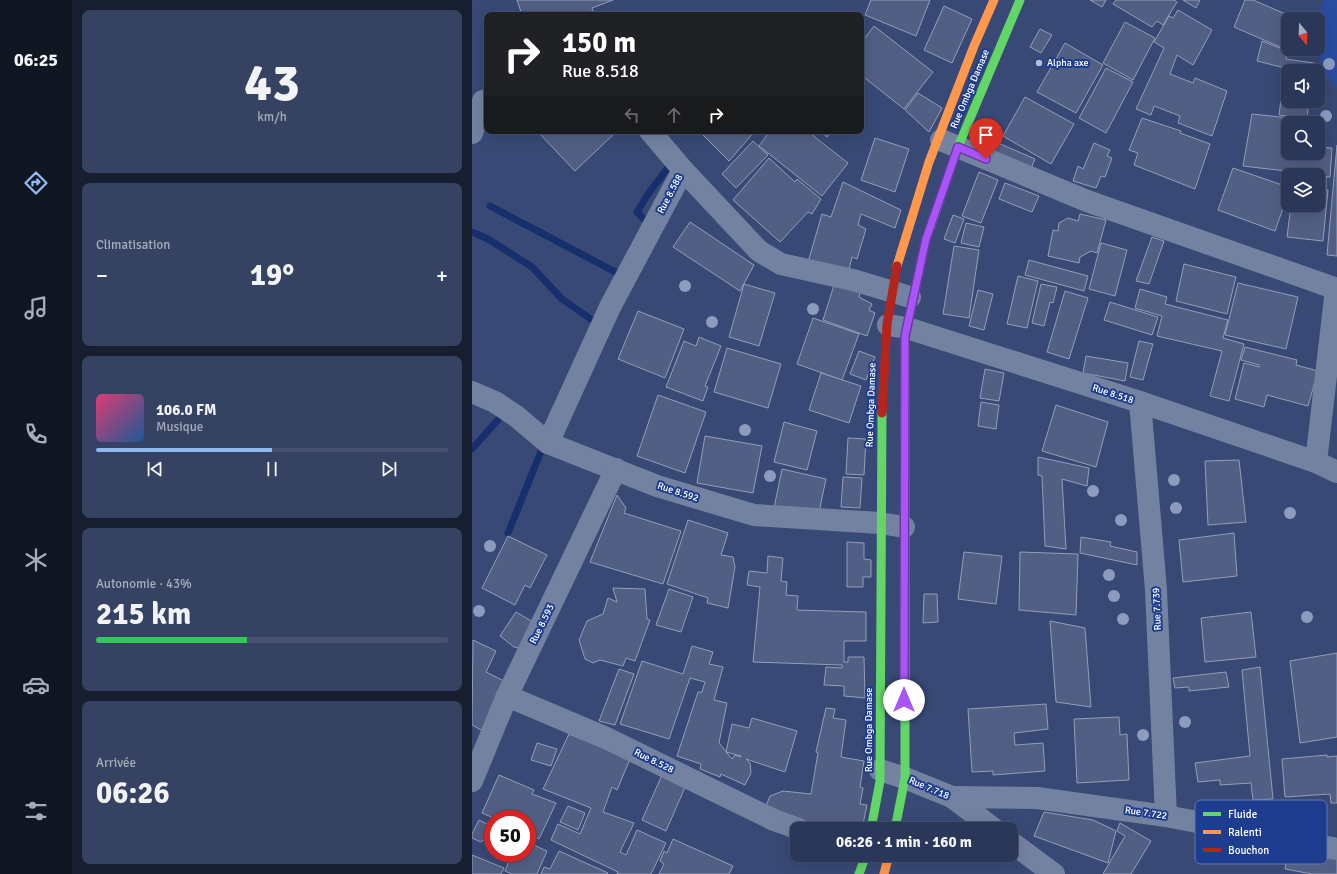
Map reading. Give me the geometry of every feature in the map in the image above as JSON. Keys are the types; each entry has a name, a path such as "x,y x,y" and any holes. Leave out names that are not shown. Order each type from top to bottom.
{"main road":[{"name":"Rue Ombga Damase","path":"872,822 880,780 880,427 897,326 892,293 898,261 929,162 974,46 994,0"},
{"name":"Rue Ombga Damase","path":"897,326 913,298 926,239 958,147 1020,0"},
{"name":"Rue Ombga Damase","path":"896,822 905,778 905,336 897,326"},
{"path":"859,874 863,862"},
{"path":"884,874 888,862"}],"street":[{"path":"472,134 481,99"},
{"path":"653,134 683,170"},
{"path":"938,139 1087,201 1337,289 1316,462"},
{"name":"Rue 8.588","path":"548,443 610,307 683,170 759,251 781,264 853,280 892,293 913,298"},
{"name":"Rue 8.518","path":"897,326 1140,402 1316,462 1337,472"},
{"name":"Rue 8.592","path":"472,392 494,402 516,416 548,443 657,486 754,515 880,523 904,527"},
{"name":"Rue 7.739","path":"1140,402 1156,590 1166,816"},
{"name":"Rue 8.593","path":"472,780 507,696 616,469"},
{"name":"Rue 8.528","path":"507,696 604,737 774,820 790,826"},
{"name":"Rue 7.718","path":"880,770 905,778 952,797 985,822"},
{"name":"Rue 7.722","path":"952,797 1036,798 1195,821"},
{"name":"Rue 7.722","path":"1327,846 1337,848"},
{"path":"1018,847 1054,874"}],"shaded area":[{"path":"1324,0 1337,0 1337,87 1326,74 1325,64 1322,64 1319,56 1325,56 1325,12 1320,12"}],"building":[{"path":"517,0 613,0 592,8 593,12 521,12"},
{"path":"871,0 930,0 916,36 865,15"},
{"path":"1090,0 1106,0 1102,7"},
{"path":"1116,0 1174,0 1177,2 1163,25 1157,21 1152,27 1113,4"},
{"path":"1183,0 1200,0 1196,8"},
{"path":"1245,0 1253,0 1281,12 1281,47 1234,27"},
{"path":"944,6 972,19 952,63 924,50"},
{"path":"1178,10 1212,30 1193,65 1177,55 1170,74 1193,83 1195,78 1227,91 1212,136 1178,123 1180,116 1154,106 1151,115 1136,109 1164,48 1154,42 1169,16 1173,18"},
{"path":"1125,22 1155,38 1133,80 1103,63"},
{"path":"874,26 933,72 904,109 864,77 864,39"},
{"path":"1040,29 1052,35 1041,53 1030,47"},
{"path":"1262,41 1281,49 1281,56 1286,56 1286,59 1314,63 1281,64 1281,67 1257,61"},
{"path":"1065,43 1103,65 1076,113 1037,92"},
{"path":"1106,68 1133,82 1106,133 1079,118"},
{"path":"918,93 942,108 929,132 905,110"},
{"path":"1025,97 1074,124 1051,164 1003,136"},
{"path":"1281,99 1281,108 1308,108 1307,116 1279,115"},
{"path":"1252,114 1281,117 1281,160 1325,160 1325,148 1332,148 1330,177 1326,177 1326,189 1325,168 1281,168 1281,170 1243,166"},
{"path":"1142,118 1181,131 1180,133 1210,144 1195,189 1134,165 1138,153 1129,150"},
{"path":"540,134 614,134 575,171"},
{"path":"702,134 752,134 729,161"},
{"path":"768,134 811,134 848,163 822,196 759,146"},
{"path":"875,138 909,149 895,192 861,180"},
{"path":"753,141 768,155 736,188 722,174"},
{"path":"998,143 1035,159 1029,173 992,156"},
{"path":"1094,143 1110,150 1107,156 1112,158 1105,177 1101,176 1096,188 1073,181 1078,166 1083,169"},
{"path":"1337,145 1337,256 1327,255"},
{"path":"769,158 795,182 797,179 821,199 812,214 808,212 780,242 733,200"},
{"path":"1233,168 1281,185 1282,212 1275,231 1218,210"},
{"path":"979,172 998,180 981,223 962,216"},
{"path":"843,182 901,210 895,228 861,214 858,225 866,229 857,259 852,257 849,270 808,262 822,214 831,217"},
{"path":"1005,183 1039,196 1032,212 999,199"},
{"path":"1325,190 1328,190 1323,241 1287,237 1290,212 1325,212"},
{"path":"1080,214 1106,220 1097,253 1091,251 1080,257 1079,263 1048,256 1053,230 1058,231 1059,223 1068,218 1078,221"},
{"path":"953,215 964,219 955,243 944,239"},
{"path":"690,222 754,265 740,291 673,247"},
{"path":"966,223 984,227 979,247 961,243"},
{"path":"1152,237 1164,241 1149,284 1136,281"},
{"path":"1101,243 1127,250 1115,296 1089,289"},
{"path":"954,246 979,250 969,318 943,314"},
{"path":"1029,260 1088,276 1084,291 1025,275"},
{"path":"1184,264 1236,277 1227,314 1176,301"},
{"path":"1018,276 1038,281 1027,328 1007,324"},
{"path":"835,282 861,290 859,297 872,304 869,310 875,313 867,336 823,320"},
{"path":"1238,283 1298,297 1286,349 1225,335"},
{"path":"744,284 775,293 759,346 729,337"},
{"path":"1041,284 1057,287 1053,303 1050,302 1044,326 1032,323"},
{"path":"1140,289 1167,297 1165,304 1228,320 1223,338 1244,344 1229,401 1210,396 1222,351 1157,336 1162,316 1135,308"},
{"path":"978,290 993,294 984,330 969,326"},
{"path":"1065,291 1088,298 1069,359 1047,352"},
{"path":"1110,302 1158,317 1152,335 1104,320"},
{"path":"638,311 684,329 665,378 618,359"},
{"path":"813,318 859,334 842,380 797,364"},
{"path":"699,337 721,346 705,386 708,387 703,401 666,387 684,341 696,346"},
{"path":"1139,341 1153,344 1143,380 1130,377"},
{"path":"1245,347 1297,360 1296,365 1318,371 1308,406 1267,395 1264,407 1235,399 1244,363 1259,367 1259,365 1241,360"},
{"path":"727,348 781,364 768,408 714,392"},
{"path":"859,351 875,357 866,380 850,374"},
{"path":"1086,356 1128,363 1125,381 1083,373"},
{"path":"985,369 1004,373 999,401 980,398"},
{"path":"821,373 861,386 849,423 809,410"},
{"path":"658,395 706,412 685,473 637,456"},
{"path":"981,402 999,405 996,429 978,426"},
{"path":"1056,405 1108,422 1096,467 1042,451"},
{"path":"784,422 817,431 807,470 774,462"},
{"path":"705,436 762,446 753,493 697,483"},
{"path":"848,438 866,439 864,475 846,474"},
{"path":"1038,457 1089,468 1087,486 1062,479 1066,549 1045,546 1042,476 1038,475"},
{"path":"1239,460 1246,522 1208,525 1205,461"},
{"path":"782,469 826,479 818,517 774,508"},
{"path":"843,477 862,478 860,508 841,507"},
{"path":"617,495 626,508 624,513 681,531 663,584 590,562"},
{"path":"688,520 728,533 721,555 733,557 735,567 728,608 707,603 708,598 667,584"},
{"path":"1234,533 1237,576 1183,582 1179,540"},
{"path":"508,536 547,555 530,588 525,585 515,605 482,588"},
{"path":"1081,537 1111,542 1110,546 1137,552 1137,565 1080,553"},
{"path":"847,542 864,543 864,559 871,560 871,577 863,577 863,587 847,587"},
{"path":"964,552 1002,556 996,604 958,599"},
{"path":"1020,552 1078,554 1076,615 1019,610"},
{"path":"768,556 783,558 781,581 787,582 786,595 798,596 797,610 866,612 866,641 844,641 844,662 848,662 848,657 864,657 865,698 844,696 844,686 824,685 826,667 842,668 842,665 753,662 760,587 747,585 749,571 767,573"},
{"path":"613,588 645,589 647,619 650,620 635,661 626,658 623,666 600,660 593,663 585,659 579,640 587,621 603,614 608,598 617,602"},
{"path":"669,589 693,597 681,632 656,625"},
{"path":"924,594 937,594 938,622 923,623"},
{"path":"516,612 538,625 522,649 514,647 500,636"},
{"path":"1251,612 1256,657 1205,662 1201,618"},
{"path":"1050,621 1085,628 1091,707 1056,702"},
{"path":"473,640 496,651 486,672 506,682 483,731 472,725"},
{"path":"692,646 713,652 709,664 723,667 714,700 727,703 719,743 726,752 732,724 749,728 752,718 797,731 785,772 746,759 750,763 751,773 745,785 721,774 720,777 700,769 701,764 677,756 698,692 702,692 705,682 690,678 669,739 620,724 642,661 683,674","holes":["726,752 741,756 741,757 735,755 732,759"]},
{"path":"1337,653 1337,737 1300,743 1290,661"},
{"path":"1260,667 1273,799 1253,800 1251,783 1220,785 1220,780 1198,782 1195,763 1250,756 1242,670"},
{"path":"619,669 634,674 615,725 599,721"},
{"path":"1226,672 1229,687 1189,691 1189,687 1175,688 1173,678"},
{"path":"1046,704 1048,729 1014,733 1015,745 1043,743 1045,771 993,775 993,771 972,772 968,709"},
{"path":"826,708 835,709 833,718 846,720 841,757 864,761 860,787 863,788 860,804 867,805 863,822 800,822 766,806 770,796 783,791 811,794 818,753 816,752"},
{"path":"1119,717 1120,735 1127,734 1129,780 1077,783 1074,719"},
{"path":"569,734 630,759 617,790 612,787 603,812 634,823 620,852 626,855 637,830 666,843 651,874 617,874 618,872 551,840 558,824 580,834 591,808 543,789"},
{"path":"537,743 557,749 551,766 531,760"},
{"path":"1327,755 1327,757 1337,756 1337,803 1331,803 1330,794 1285,797 1282,759"},
{"path":"499,775 534,790 532,794 556,803 539,839 536,838 536,810 484,810 484,814 482,813"},
{"path":"662,775 686,785 666,831 642,820"},
{"path":"568,806 585,813 578,830 560,822"},
{"path":"1044,812 1093,820 1116,831 1108,863 1034,836"},
{"path":"479,820 484,822 484,841 481,842 472,838 472,834"},
{"path":"1120,823 1151,841 1131,874 1103,874 1125,836 1117,831"},
{"path":"673,839 733,866 729,874 659,874 664,864 660,861 664,851 667,853"},
{"path":"536,846 547,851 537,874 512,874 505,871 509,862 536,862"},
{"path":"559,851 608,873 541,874 544,867 550,869"},
{"path":"472,855 484,860 484,862 489,862 504,868 501,874 472,874"},
{"path":"1327,858 1337,859 1337,874 1312,874 1285,869 1286,864 1327,864"}],"waterway":[{"path":"651,226 637,212 648,194 671,164"},
{"path":"490,206 625,277"},
{"path":"472,232 488,239 532,267 562,299 598,324"},
{"path":"472,449 505,412"},
{"path":"508,533 544,444"}],"traffic: fast":[{"path":"931,226 958,147 1020,0"},
{"path":"872,822 880,781 882,413"},
{"path":"896,822 905,778 905,430"},
{"path":"859,874 863,862"}],"traffic: slow":[{"path":"897,266 929,162 974,46 994,0"},
{"path":"905,430 905,336 926,239 931,226"},
{"path":"884,874 887,862"}],"traffic: jam":[{"path":"882,413 887,324 897,266"}],"place":[{"name":"Alpha axe","path":"1039,63"}],"route":[{"path":"904,700 905,336 926,239 958,147 986,159"}]}
